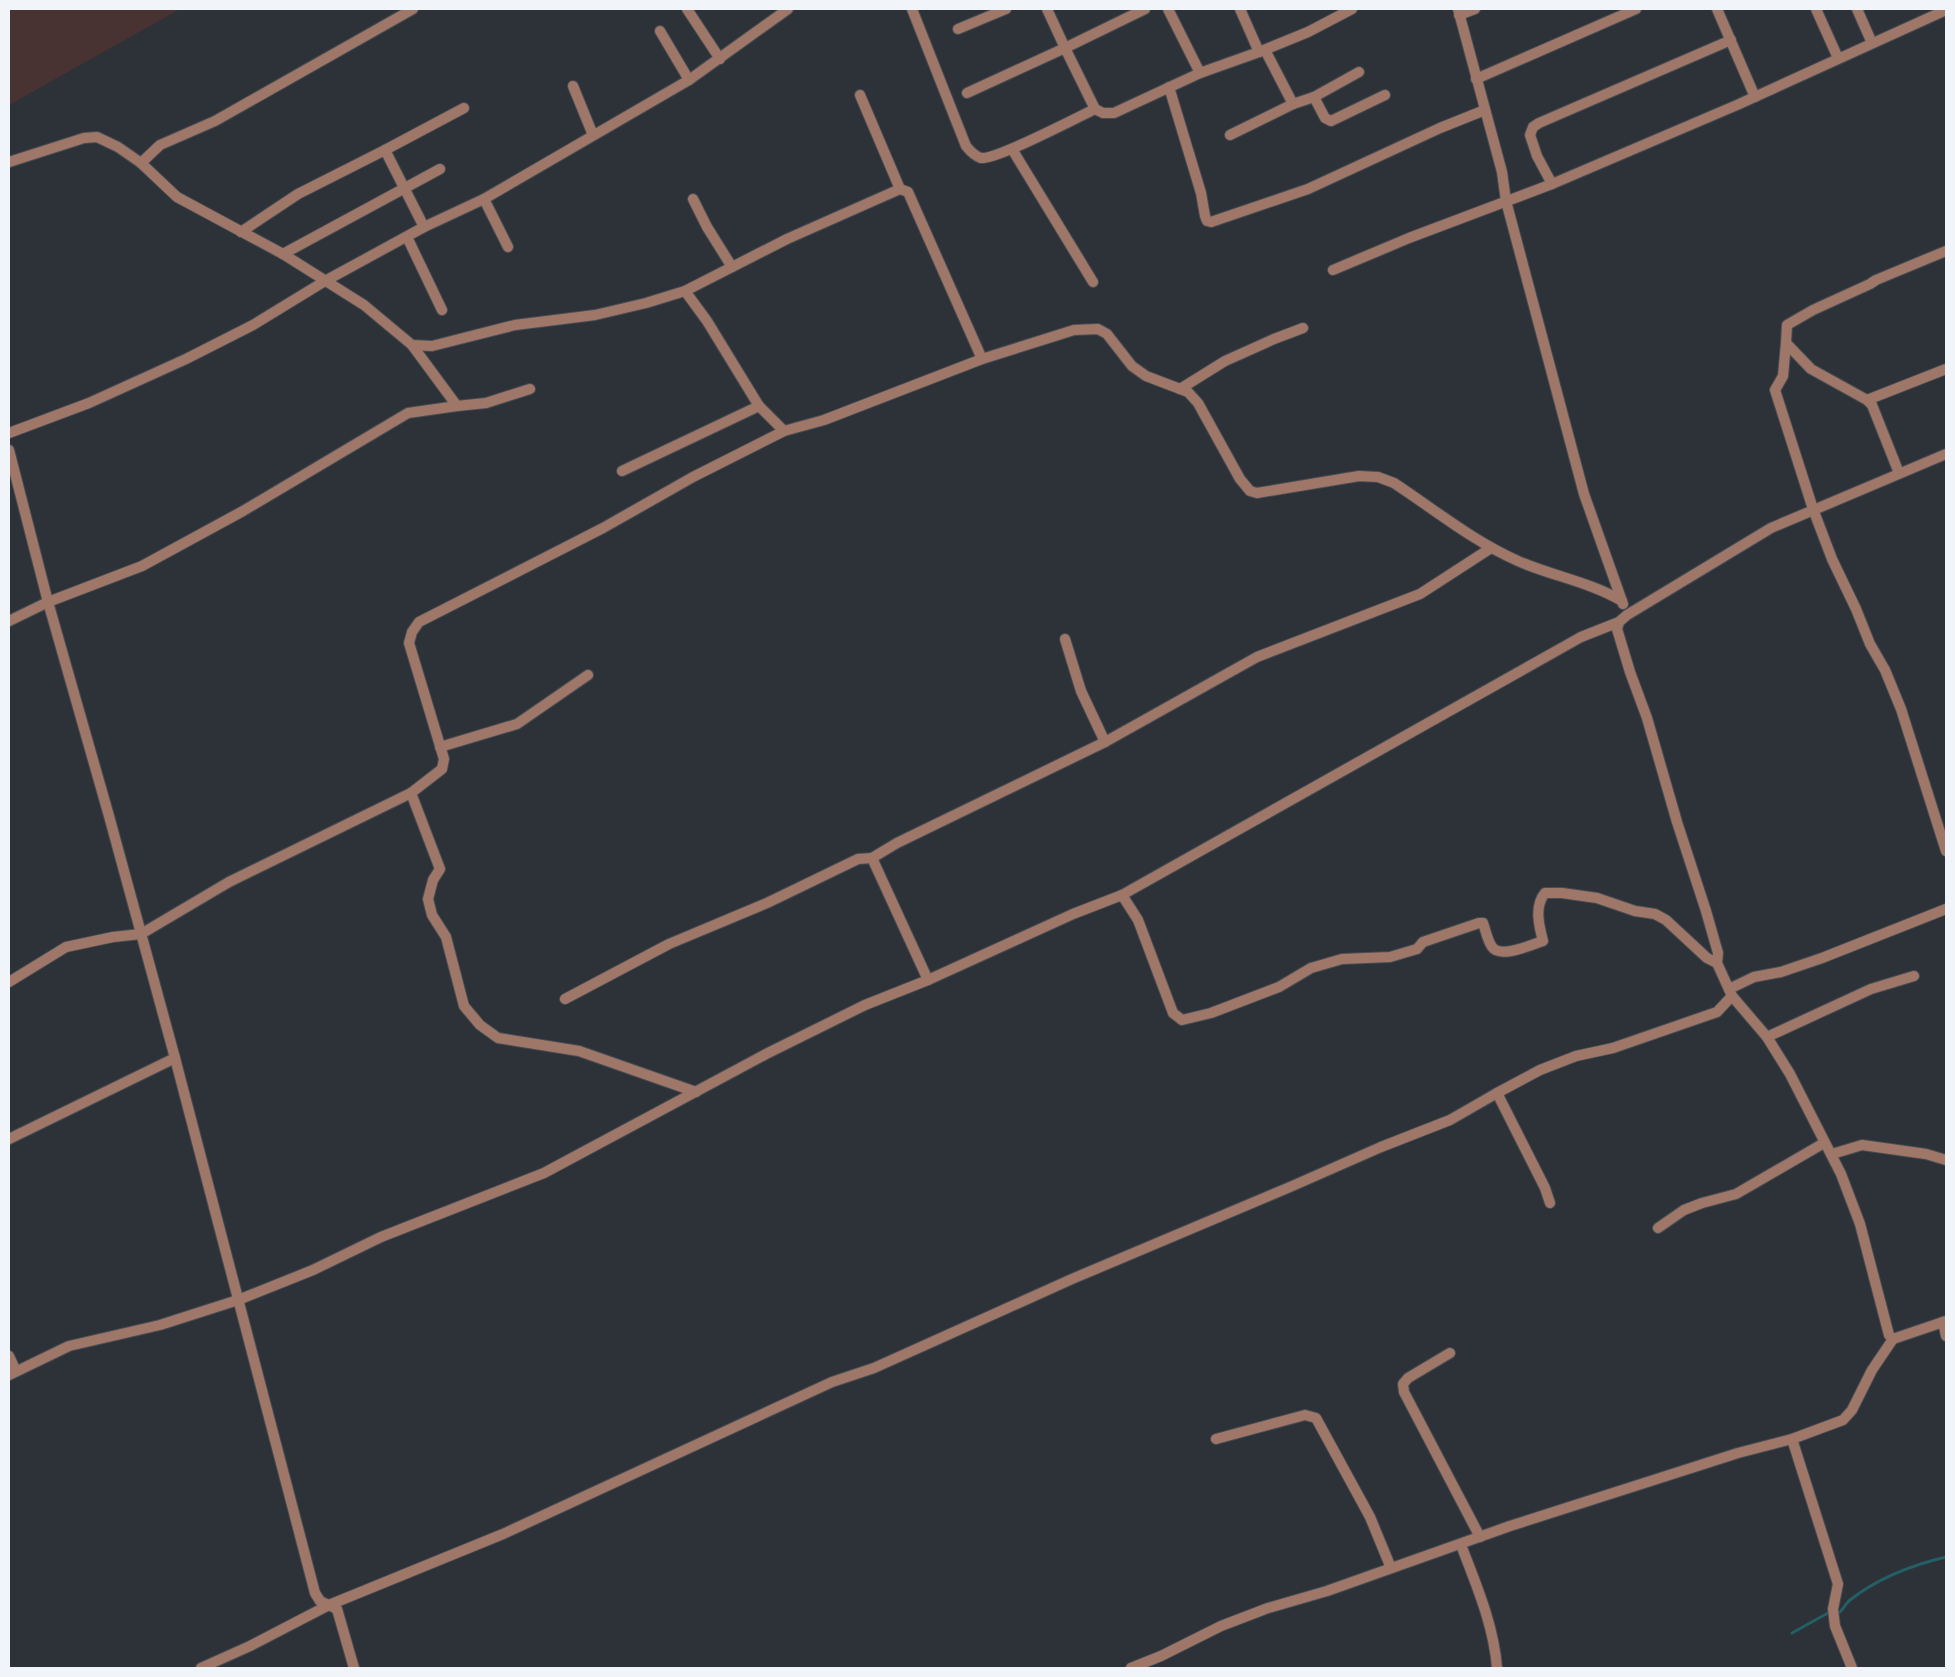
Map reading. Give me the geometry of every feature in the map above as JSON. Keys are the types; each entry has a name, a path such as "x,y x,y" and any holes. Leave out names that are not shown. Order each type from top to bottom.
{"street":[{"path":"141,163 160,145 215,121 413,9"},
{"path":"687,9 720,59"},
{"path":"9,433 89,403 186,359 253,325 325,281 424,227 484,199 689,80 788,9"},
{"path":"912,9 966,146 972,153 983,158 1012,149 1095,109"},
{"path":"958,29 1006,9"},
{"path":"1047,9 1064,48 1095,109 1102,113 1114,113 1200,73 1308,32 1352,9"},
{"path":"967,93 1145,9"},
{"path":"1168,9 1200,73"},
{"path":"1240,9 1293,104"},
{"path":"1475,9 1458,12 1502,172 1506,201 1584,494 1627,615"},
{"path":"1476,79 1636,9"},
{"path":"1717,9 1756,96"},
{"path":"1816,9 1838,58"},
{"path":"1857,9 1872,43"},
{"path":"1333,270 1409,238 1552,184 1756,96 1946,10"},
{"path":"660,31 689,80"},
{"path":"1552,184 1530,135 1534,127 1539,123 1731,40"},
{"path":"1230,135 1293,104 1314,97 1359,72"},
{"path":"573,86 593,135"},
{"path":"1169,87 1201,193 1205,216 1207,221 1211,222 1308,189 1440,128 1485,110"},
{"path":"1314,97 1325,118 1331,121 1385,94"},
{"path":"860,95 900,190"},
{"path":"241,232 298,194 464,108"},
{"path":"9,162 84,138 97,137 118,147 141,163 177,197 283,254 364,305 412,345 457,406"},
{"path":"1012,149 1093,282"},
{"path":"385,150 424,227"},
{"path":"283,254 440,169"},
{"path":"412,345 432,346 515,325 595,315 646,304 685,290 787,239 900,190 908,192 982,359"},
{"path":"484,199 508,247"},
{"path":"693,200 732,267"},
{"path":"407,237 442,310"},
{"path":"1946,251 1876,280 1787,324 1783,376 1775,390 1813,509 1832,559 1870,644 1885,670 1895,694 1946,851"},
{"path":"685,290 707,321 759,406 784,431"},
{"path":"1180,389 1225,361 1274,338 1303,328"},
{"path":"9,982 66,947 113,937 141,934 229,882 411,793 442,769 444,759 409,643 412,632 419,622 603,528 693,478 784,431 824,420 982,359 1074,330 1098,329 1107,334 1132,366 1146,376 1188,392 1198,403 1240,479 1250,491 1257,493 1359,476 1378,477 1394,483 1491,548 1520,562 1579,581 1622,601"},
{"path":"1786,343 1811,369 1872,404 1899,473"},
{"path":"1867,400 1946,369"},
{"path":"9,620 48,602 142,566 243,512 408,413 486,403 530,389"},
{"path":"622,471 759,406"},
{"path":"9,450 48,602 175,1058 315,1593 320,1601 337,1609 354,1668"},
{"path":"9,1356 13,1373 69,1346 160,1324 238,1300 313,1270 381,1237 544,1172 865,1005 928,980 1073,914 1122,895 1581,637 1619,622 1627,615 1770,528 1946,454"},
{"path":"565,999 668,944 767,903 858,859 872,858 897,843 1105,742 1257,657 1420,594 1491,548"},
{"path":"1619,622 1617,629 1647,718 1718,953 1716,962 1728,988 1767,1037 1790,1074 1824,1143 1832,1154 1860,1224 1889,1335 1893,1339"},
{"path":"1065,639 1081,691 1105,742"},
{"path":"440,747 517,724 588,675"},
{"path":"411,793 440,868 432,880 428,898 432,915 446,937 464,1006 480,1025 498,1038 579,1051 696,1092"},
{"path":"872,858 928,980"},
{"path":"1122,895 1138,920 1173,1013 1182,1020 1212,1013 1278,987 1311,968 1342,959 1390,957 1417,949 1423,942 1479,923 1483,924 1492,947 1496,950 1510,952 1543,941 1538,908 1541,897 1545,893 1562,893 1597,898 1635,911 1655,914 1666,920 1707,958 1716,962"},
{"path":"201,1668 250,1646 329,1605 503,1534 832,1382 874,1368 1072,1279 1381,1147 1450,1120 1540,1070 1576,1056 1613,1048 1717,1012 1728,988 1754,977 1781,972 1822,958 1946,909"},
{"path":"1767,1037 1871,989 1914,976"},
{"path":"9,1139 175,1058"},
{"path":"1496,1093 1545,1188 1550,1203"},
{"path":"1658,1228 1684,1210 1736,1194 1824,1143"},
{"path":"1832,1154 1862,1145 1902,1150 1946,1160"},
{"path":"1131,1668 1162,1656 1221,1626 1268,1608 1327,1591 1480,1537 1738,1453 1792,1439 1843,1420 1852,1410 1872,1370 1893,1339 1945,1321 1946,1336"},
{"path":"1450,1353 1408,1378 1403,1384 1404,1392 1480,1537"},
{"path":"1216,1439 1305,1415 1316,1418 1370,1517 1391,1568"},
{"path":"1792,1439 1838,1584 1834,1614 1835,1626 1852,1668"},
{"path":"1461,1545 1475,1581 1495,1645 1497,1668"}],"shaded area":[{"path":"9,9 180,9 9,105"}],"waterway":[{"path":"1792,1633 1828,1613 1840,1612 1850,1600 1884,1579 1908,1568 1946,1557"}]}
